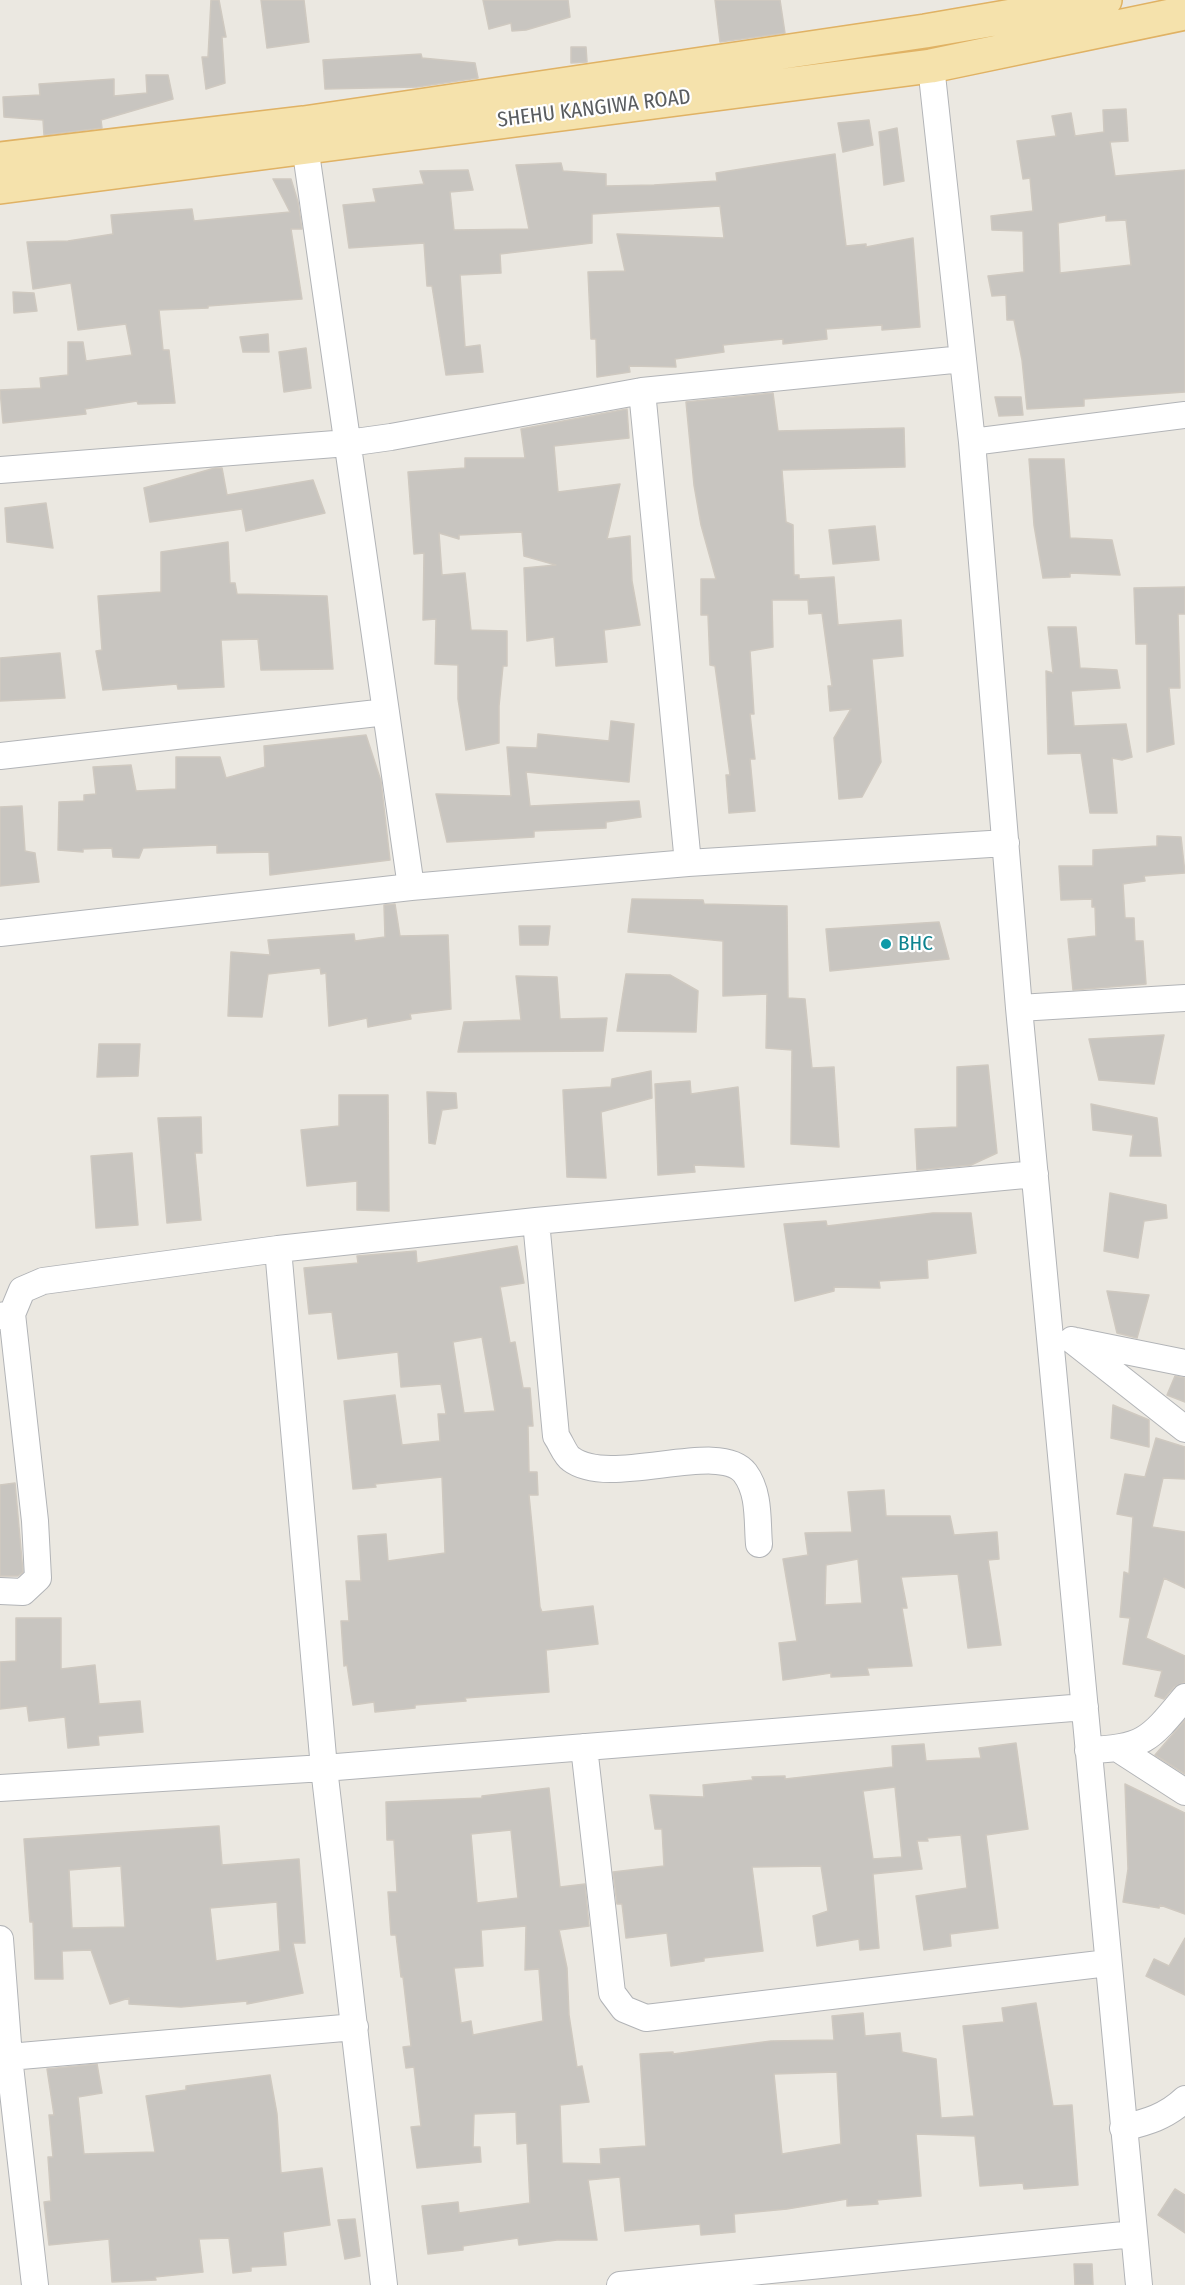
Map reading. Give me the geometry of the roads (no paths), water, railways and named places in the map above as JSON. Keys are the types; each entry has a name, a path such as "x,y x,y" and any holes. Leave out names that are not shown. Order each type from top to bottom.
{"main road":[{"name":"SHEHU KANGIWA ROAD","path":"0,159 315,121 925,31 1105,0"},
{"name":"SHEHU KANGIWA ROAD","path":"0,186 931,66 1185,13"}],"street":[{"path":"931,66 972,442 1035,1174 1061,1338 1084,1707 1138,2285"},
{"path":"305,146 411,887"},
{"path":"0,470 348,443 642,391 963,359"},
{"path":"642,391 688,863"},
{"path":"972,442 1185,416"},
{"path":"0,756 386,712"},
{"path":"0,933 411,887 688,863 1006,843"},
{"path":"1019,1008 1185,998"},
{"path":"0,1591 23,1592 38,1578 35,1521 6,1315 22,1290 43,1281 278,1249 536,1221 1035,1174"},
{"path":"536,1221 556,1436 571,1459 597,1470 723,1460 745,1472 756,1495 759,1545"},
{"path":"278,1249 324,1768 384,2285"},
{"path":"1061,1338 1184,1361"},
{"path":"1061,1338 1185,1429"},
{"path":"1088,1750 1120,1750 1143,1742 1160,1728 1185,1697"},
{"path":"0,1788 324,1768 1084,1707"},
{"path":"584,1747 612,1993 624,2008 646,2018 1108,1963"},
{"path":"1120,1750 1185,1792"},
{"path":"0,1938 9,2057 35,2285"},
{"path":"9,2057 355,2027"},
{"path":"1123,2128 1153,2121 1172,2111 1185,2099"},
{"path":"620,2285 1134,2234"}],"place":[{"name":"BHC","path":"886,944"}]}
